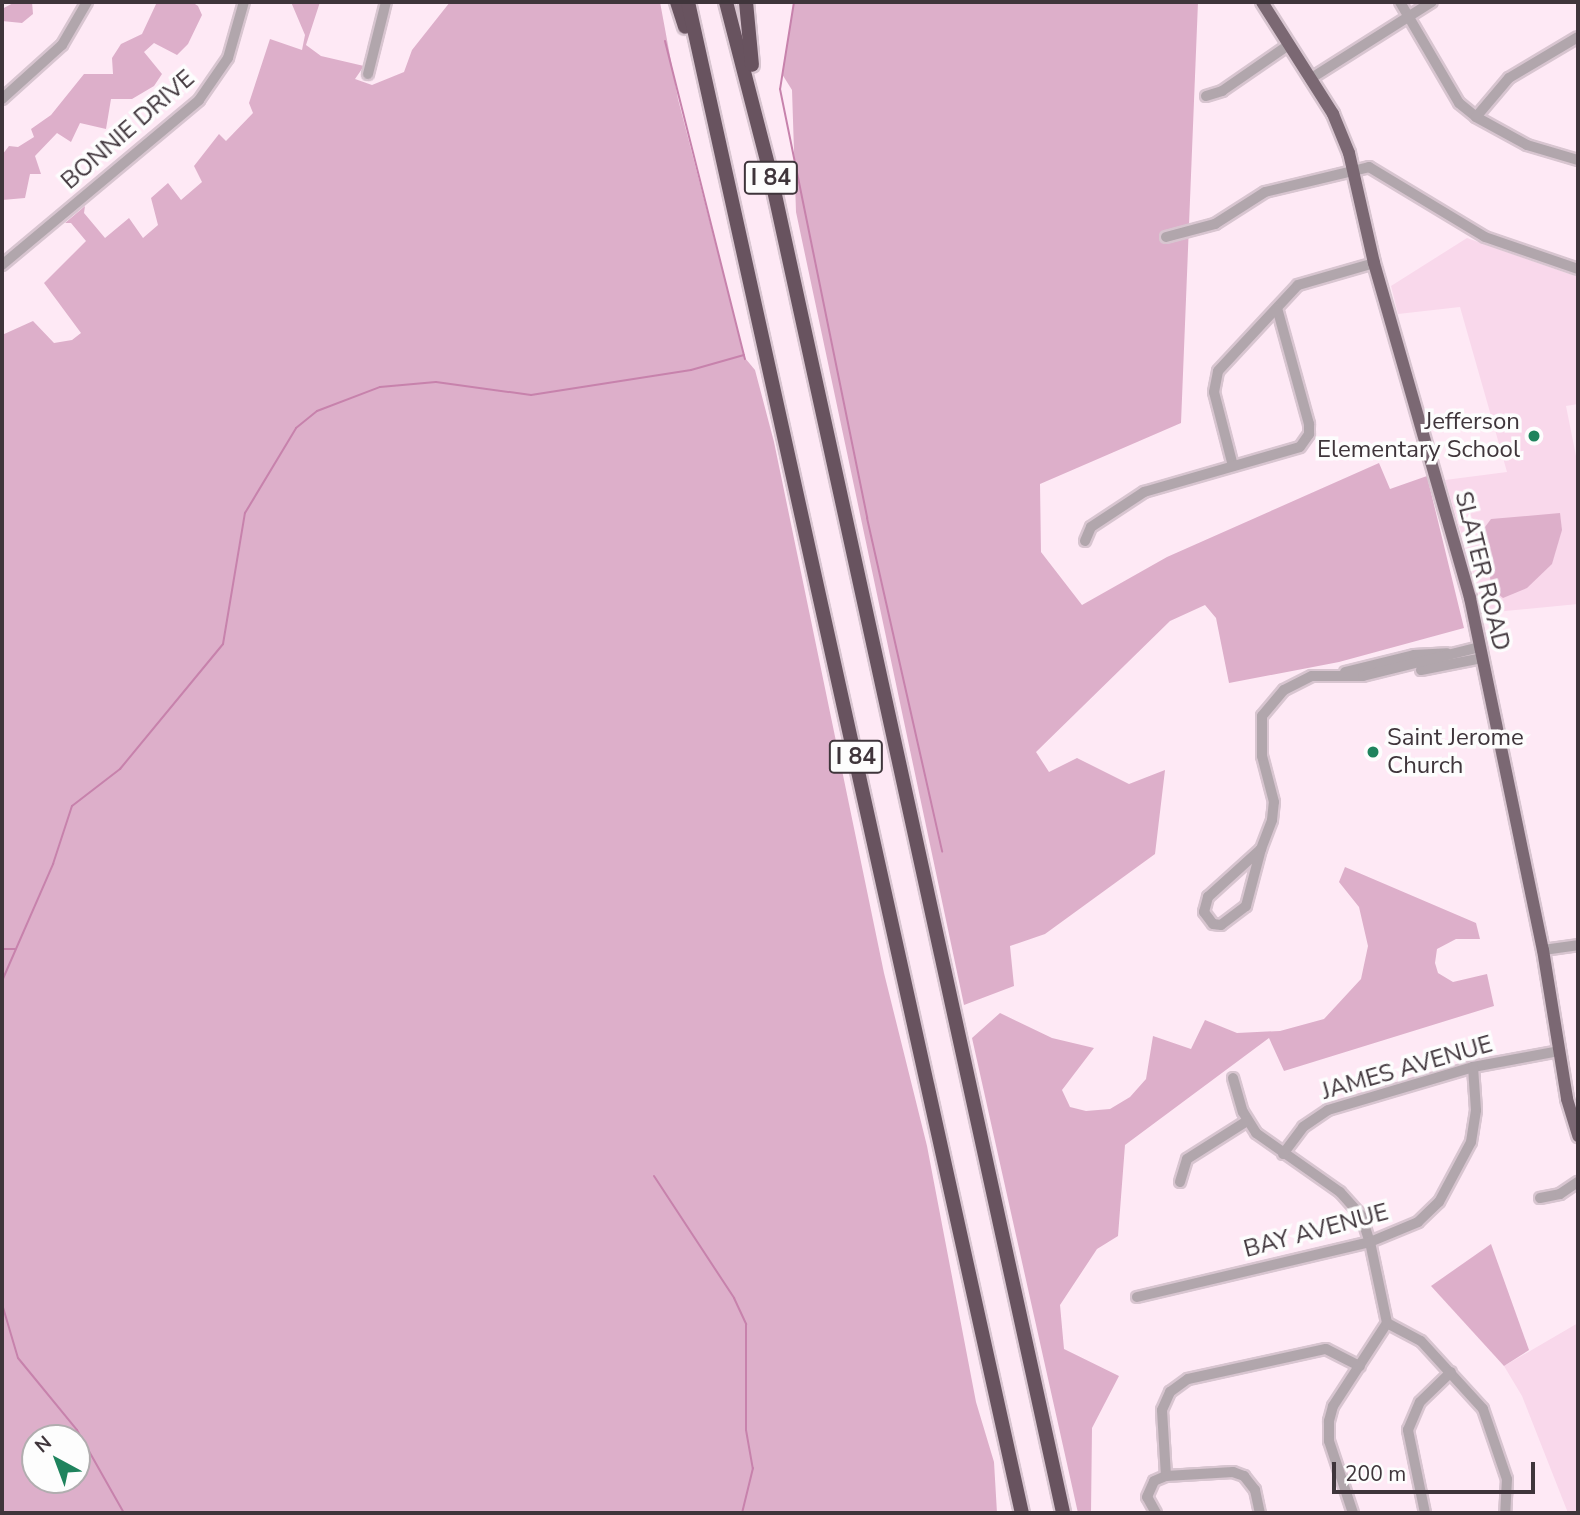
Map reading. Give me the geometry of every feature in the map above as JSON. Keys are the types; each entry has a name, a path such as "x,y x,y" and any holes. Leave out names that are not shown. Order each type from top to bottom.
{"highway":[{"path":"677,2 711,96"},
{"name":"I 84","path":"688,2 711,96 1022,1513"},
{"name":"I 84","path":"726,2 756,115 1063,1513"},
{"path":"746,2 756,115"}],"main road":[{"name":"SLATER ROAD","path":"1262,2 1343,133 1374,263 1481,653 1544,950 1559,1051 1578,1136"}],"street":[{"path":"2,99 62,45 87,2"},
{"name":"BONNIE DRIVE","path":"2,265 199,100 228,58 244,2"},
{"path":"368,74 386,2"},
{"path":"1400,2 1441,77 1476,117 1527,145 1578,160"},
{"path":"1310,79 1432,2"},
{"path":"1476,117 1509,78 1578,37"},
{"path":"1206,96 1222,91 1287,46"},
{"path":"1166,237 1215,224 1265,192 1353,169 1373,167 1473,231 1578,269"},
{"path":"1233,466 1214,392 1218,371 1298,285 1374,263"},
{"path":"1086,541 1091,527 1144,492 1300,447 1310,434 1277,308"},
{"path":"1261,849 1208,897 1204,912 1213,924 1221,925 1246,906 1274,802 1262,756 1262,716 1284,690 1312,676 1363,676 1453,653 1481,653"},
{"path":"1338,675 1370,680 1481,653"},
{"path":"1544,950 1578,944"},
{"name":"JAMES AVENUE","path":"1283,1154 1303,1127 1328,1110 1473,1067 1559,1051"},
{"name":"BAY AVENUE","path":"1137,1297 1370,1242 1418,1222 1439,1202 1471,1142 1476,1110 1473,1067"},
{"path":"1233,1078 1247,1121 1283,1154 1350,1201 1370,1242 1387,1324 1334,1406 1329,1422 1329,1441 1353,1513"},
{"path":"1180,1182 1187,1159 1247,1121"},
{"path":"1540,1198 1560,1194 1578,1182"},
{"path":"1387,1324 1421,1341 1483,1409 1501,1451 1507,1479 1505,1513"},
{"path":"1166,1476 1162,1410 1170,1392 1188,1379 1326,1349 1360,1366"},
{"path":"1425,1513 1408,1430 1420,1402 1451,1372"},
{"path":"1156,1513 1147,1497 1150,1486 1166,1476 1233,1472 1244,1476 1255,1490 1261,1513"}],"shaded area":[{"path":"15,2 32,2 33,14 22,23 2,21 2,9"},
{"path":"157,2 192,2 198,6 202,15 188,44 177,55 154,43 144,52 162,74 154,86 132,99 111,99 106,129 80,123 71,142 57,133 35,156 41,174 30,174 25,198 2,200 2,155 9,146 18,147 34,137 31,129 51,115 84,74 113,74 112,58 121,44 142,34"},
{"path":"291,2 320,2 306,45 321,56 364,66 355,79 372,85 404,72 412,50 450,2 660,2 678,99 745,358 755,370 774,442 884,973 927,1146 976,1402 994,1462 997,1513 2,1513 2,335 33,321 54,343 72,340 81,333 44,283 86,241 71,223 65,223 85,206 84,213 105,238 129,218 143,238 158,225 151,198 168,183 181,200 202,182 194,166 219,134 226,141 253,113 249,103 270,39 302,50 305,35"},
{"path":"794,2 1198,2 1181,423 1040,484 1041,552 1082,605 1167,557 1379,463 1390,489 1427,476 1464,628 1339,662 1229,683 1216,618 1205,605 1170,621 1036,752 1049,772 1077,758 1129,784 1165,770 1155,854 1045,934 1010,946 1014,986 964,1005 796,212 792,90 782,74"},
{"name":"Jefferson Elementary School","path":"1467,238 1578,277 1578,404 1566,406 1578,466 1578,604 1485,613 1445,480 1507,472 1460,307 1398,314 1391,286"},
{"path":"1560,513 1562,530 1552,564 1527,588 1503,598 1492,589 1482,531 1491,519"},
{"path":"1345,867 1476,923 1480,939 1456,939 1437,949 1435,963 1438,973 1453,982 1487,974 1494,1006 1284,1071 1269,1038 1125,1145 1118,1236 1097,1249 1060,1305 1064,1349 1119,1376 1092,1428 1091,1513 1078,1513 972,1038 1000,1013 1052,1038 1094,1048 1062,1090 1070,1107 1086,1111 1110,1109 1130,1097 1146,1079 1153,1036 1191,1049 1205,1020 1237,1033 1280,1031 1324,1019 1361,979 1368,946 1359,907 1339,882"},
{"path":"1491,1244 1529,1350 1504,1366 1431,1286"},
{"path":"1578,1323 1578,1513 1568,1513 1522,1396 1504,1366"}],"waterway":[{"path":"794,2 780,89 867,518 942,852"},
{"path":"665,41 745,359"},
{"path":"2,981 53,864 72,806 120,769 223,644 245,513 296,428 317,411 380,387 436,382 531,395 691,370 744,355"},
{"path":"2,949 15,949"},
{"path":"654,1176 734,1298 746,1324 746,1430 753,1468 742,1513"},
{"path":"2,1304 18,1358 77,1430 124,1513"}],"place":[{"name":"Jefferson Elementary School","path":"1534,436"},
{"name":"Saint Jerome Church","path":"1373,752"}]}
